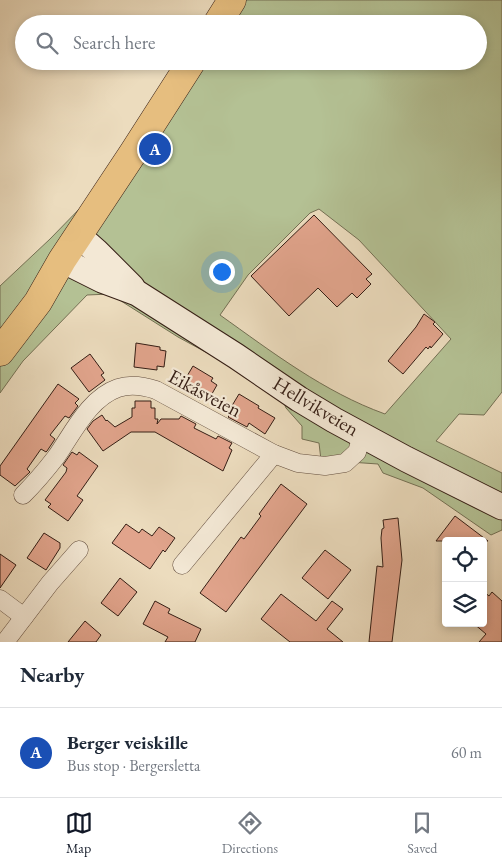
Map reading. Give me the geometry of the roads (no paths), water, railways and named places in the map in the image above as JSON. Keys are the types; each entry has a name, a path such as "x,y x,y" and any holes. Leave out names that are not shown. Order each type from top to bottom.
{"main road":[{"path":"223,15 232,0"},
{"path":"0,352 38,302 62,260 186,70"},
{"name":"Hellvikveien","path":"79,236 96,250 137,293"},
{"path":"0,342 28,294 62,260"},
{"name":"Hellvikveien","path":"62,260 102,280 137,293 299,399 414,463 502,507"}],"street":[{"name":"Eikåsveien","path":"23,495 56,457 93,406 109,392 129,386 156,390 274,454 298,463 337,466 345,463 357,452 362,435"},
{"path":"182,565 274,454"},
{"path":"5,642 50,583 79,550"},
{"path":"0,599 24,617"}],"place":[{"name":"Berger veiskille","path":"155,149"}]}
